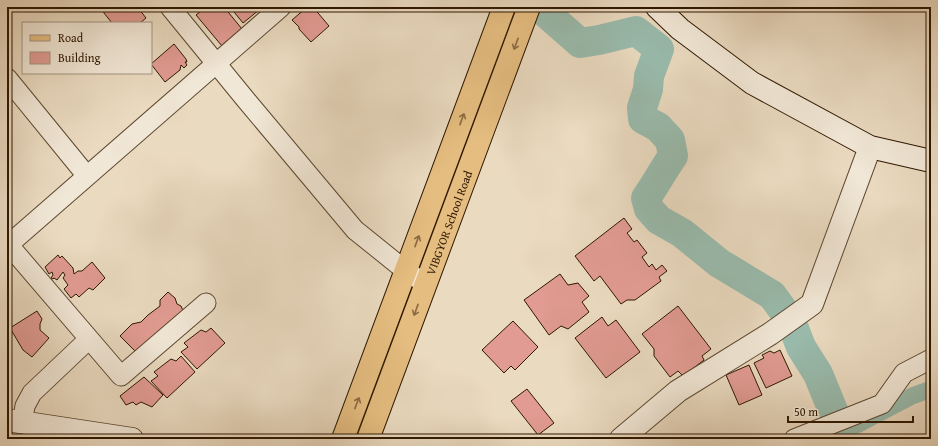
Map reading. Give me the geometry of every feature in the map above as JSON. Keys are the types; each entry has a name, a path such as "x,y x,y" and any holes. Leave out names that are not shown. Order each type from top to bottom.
{"main road":[{"name":"VIBGYOR School Road","path":"344,439 504,7"},
{"name":"VIBGYOR School Road","path":"368,439 529,7"}],"street":[{"path":"170,7 355,230 406,271 426,284"},
{"path":"206,303 121,376 8,245 281,7"},
{"path":"657,7 680,29 752,83 870,147 931,161"},
{"path":"7,78 87,176"},
{"path":"621,439 678,391 770,334 812,304 870,147"},
{"path":"89,339 32,393 14,422 132,439"},
{"path":"794,439 882,404 904,373 931,360"}],"building":[{"path":"101,7 131,7 128,10 130,12 137,7 142,7 139,9 146,18 141,22 111,22"},
{"path":"206,7 224,7 242,29 222,46 196,15"},
{"path":"230,7 257,7 259,10 243,23"},
{"path":"307,7 313,7 329,26 311,42 292,20"},
{"path":"174,44 186,59 187,62 185,62 187,65 184,68 181,65 180,70 165,82 152,65 152,63"},
{"path":"624,218 632,229 627,233 634,242 637,240 647,253 642,257 649,267 652,264 656,270 662,265 667,271 659,277 661,281 635,300 627,300 621,304 600,276 594,281 575,256"},
{"path":"58,255 60,258 62,256 73,268 74,274 78,271 82,271 92,262 105,278 93,290 89,288 79,297 76,294 71,298 64,289 68,285 63,278 65,275 63,272 57,280 54,278 53,279 51,278 53,275 52,272 49,274 45,267"},
{"path":"560,274 568,285 578,283 589,296 582,302 589,312 568,329 561,326 549,335 524,300"},
{"path":"168,292 175,298 177,304 181,306 184,313 137,353 120,336 132,324 141,322 160,306 160,300"},
{"path":"678,306 711,349 702,356 704,360 683,376 678,371 670,377 654,356 654,349 642,334"},
{"path":"37,311 42,319 40,330 49,338 32,357 23,350 10,328"},
{"path":"602,317 608,326 616,320 640,352 606,378 575,338"},
{"path":"513,321 538,347 515,370 511,366 504,373 482,350"},
{"path":"211,328 225,343 197,369 181,352 188,347 184,343 201,330 206,332"},
{"path":"780,350 792,376 766,388 754,363 764,358 762,355 770,351 774,353"},
{"path":"181,356 195,372 167,398 151,381 158,376 154,372 171,359 176,361"},
{"path":"749,365 762,395 739,405 726,375"},
{"path":"144,377 163,395 152,407 141,402 136,405 133,402 126,405 120,396"},
{"path":"527,389 554,423 538,435 511,401"}],"waterway":[{"path":"539,7 580,43 636,31 659,49 649,76 648,89 642,108 643,119 658,127 670,140 673,156 646,198 649,209 659,220 682,233 719,263 772,295 791,321 801,347 818,374 834,413"},
{"path":"830,439 912,396 931,389"}]}
